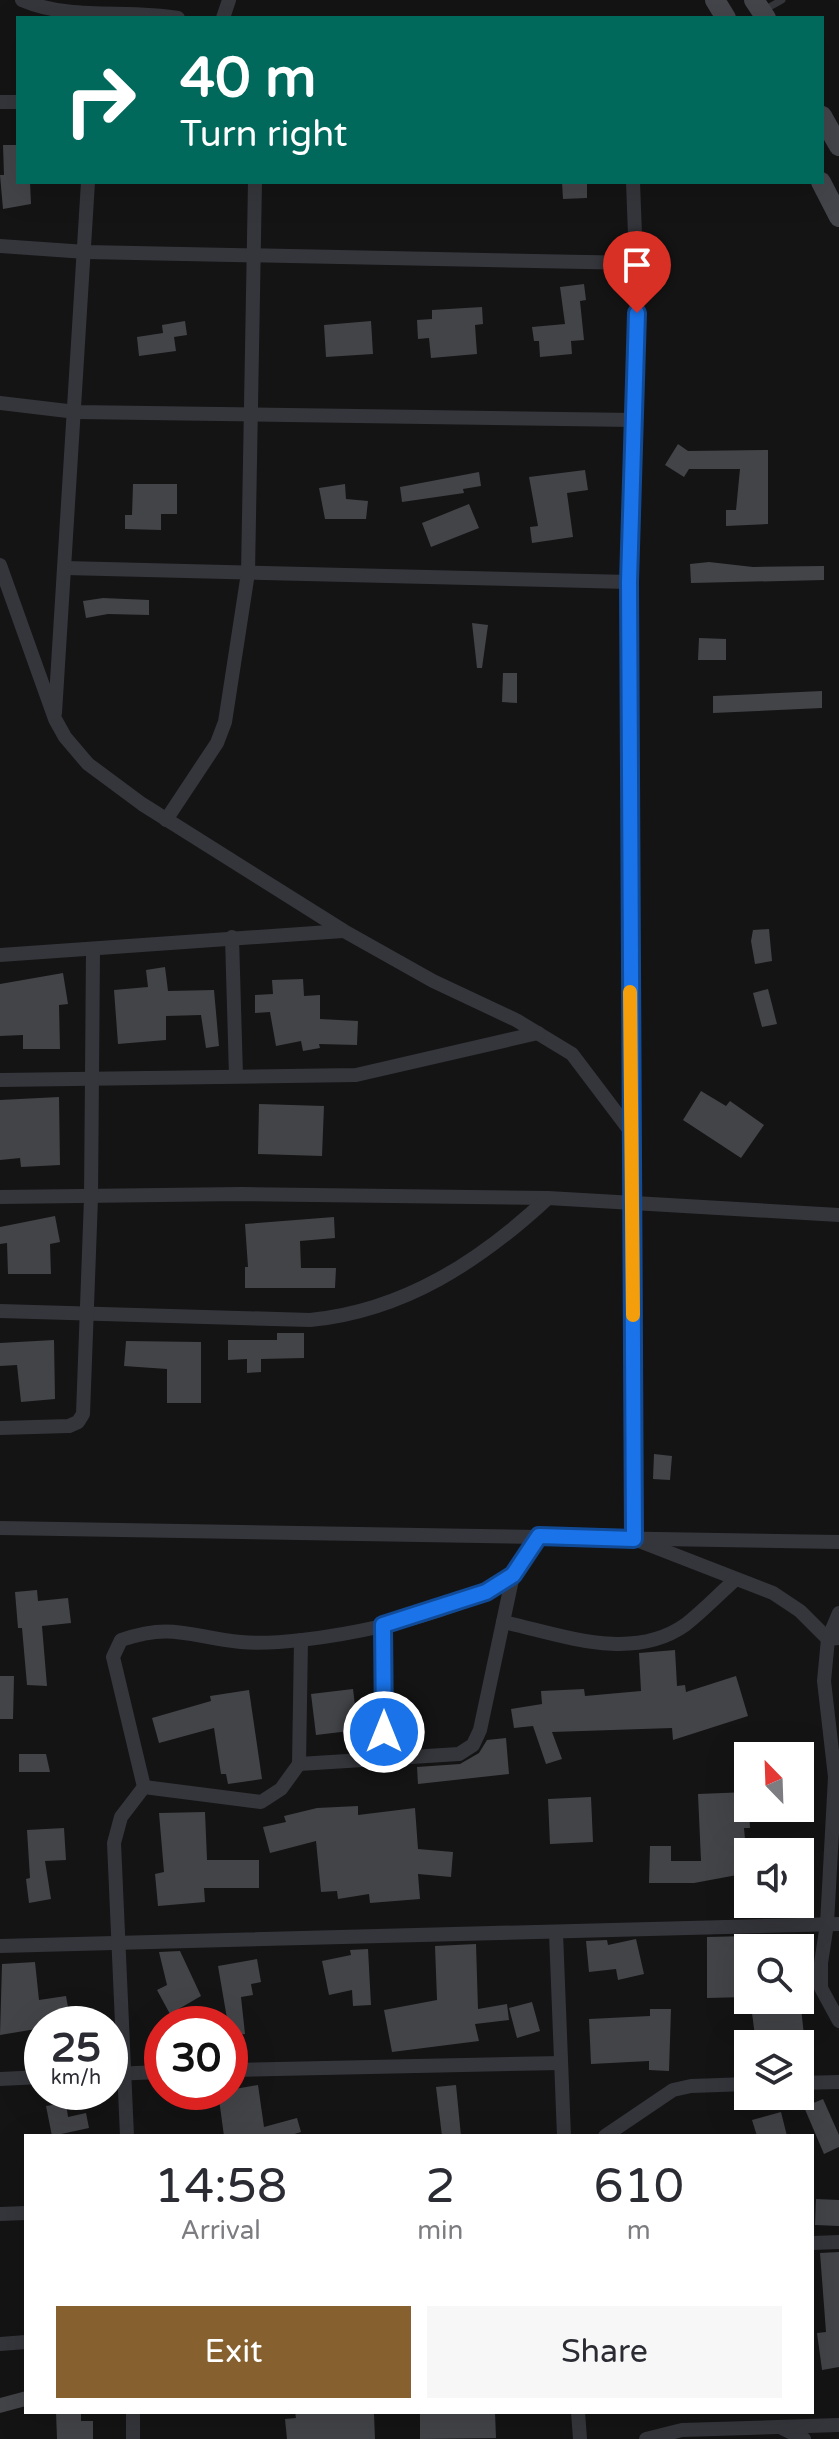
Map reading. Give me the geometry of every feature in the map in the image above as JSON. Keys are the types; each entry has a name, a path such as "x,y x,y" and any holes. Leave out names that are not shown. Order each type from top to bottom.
{"main road":[{"path":"824,120 839,146"},
{"path":"822,184 839,217"}],"street":[{"path":"22,0 64,13 124,6 169,16"},
{"path":"55,719 88,184"},
{"path":"166,820 217,743 225,722 248,573 255,184"},
{"path":"633,184 637,263 629,582 634,1539"},
{"path":"0,246 86,252 637,263"},
{"path":"0,403 76,412 251,417 634,420"},
{"path":"0,565 55,719 65,737 88,764 166,820 344,931 572,1054 631,1132"},
{"path":"65,568 629,582"},
{"path":"0,955 344,931"},
{"path":"232,937 236,1076"},
{"path":"0,1428 69,1426 78,1422 83,1414 91,1198 93,950"},
{"path":"0,1080 356,1075 538,1033"},
{"path":"0,1197 242,1194 548,1198 839,1215"},
{"path":"0,1311 310,1320 349,1316 446,1277 500,1242 548,1198"},
{"path":"0,1528 839,1542"},
{"path":"299,1764 459,1754 473,1745 480,1730 513,1575 539,1536"},
{"path":"634,1539 736,1579 791,1605 834,1639"},
{"path":"144,1787 113,1657 121,1640 150,1630 177,1630 243,1642 301,1640 383,1625 459,1603 486,1592 513,1575"},
{"path":"503,1622 606,1644 634,1644 684,1625 736,1579"},
{"path":"839,1613 825,1714 837,1777 833,1924 821,1988 839,2021"},
{"path":"383,1625 384,1759"},
{"path":"144,1787 261,1802 281,1789 299,1764 301,1640"},
{"path":"123,2006 114,1843 121,1817 144,1787"},
{"path":"0,1946 833,1924"},
{"path":"556,1933 564,2134"},
{"path":"248,2070 561,2063"},
{"path":"0,2079 24,2078"},
{"path":"814,2083 839,2082"},
{"path":"608,2134 673,2090 734,2085"},
{"path":"127,2110 127,2134"},
{"path":"0,2214 24,2213"},
{"path":"814,2243 839,2242"},
{"path":"0,2344 24,2342"},
{"path":"133,2414 133,2439"},
{"path":"578,2414 580,2439"},
{"path":"776,2425 804,2439"},
{"path":"646,2439 682,2430 839,2425"}],"lane":[{"path":"761,10 782,0"}],"building":[{"path":"3,145 16,145 16,184 30,184 31,204 3,209 0,175 4,175"},
{"path":"562,184 587,184 587,198 563,199"},
{"path":"584,284 586,300 580,301 584,340 571,341 572,354 540,357 539,341 534,341 532,327 565,324 560,287"},
{"path":"482,307 483,324 475,325 477,354 431,358 429,338 418,339 417,320 432,319 432,310"},
{"path":"185,321 187,335 174,337 176,351 139,356 137,337 163,333 162,325"},
{"path":"371,321 373,354 326,357 324,325"},
{"path":"678,444 688,451 768,450 768,524 726,526 726,510 736,510 740,469 689,469 684,477 665,465"},
{"path":"585,470 588,490 567,493 573,537 532,543 530,527 538,526 529,477"},
{"path":"479,472 481,486 463,489 464,493 402,502 400,487"},
{"path":"133,484 177,484 177,514 161,514 161,530 125,529 125,515 132,515"},
{"path":"345,484 346,499 368,501 366,519 325,519 319,488"},
{"path":"469,504 479,528 431,547 422,523"},
{"path":"709,562 753,567 824,566 824,580 691,583 690,564"},
{"path":"103,598 149,600 149,615 108,614 86,618 83,601"},
{"path":"472,623 488,625 482,668 477,668"},
{"path":"699,638 726,639 726,660 698,660"},
{"path":"503,673 517,673 517,703 502,702"},
{"path":"822,691 822,708 713,713 713,696"},
{"path":"769,929 772,961 755,964 751,941 753,930"},
{"path":"165,967 168,991 214,990 219,1046 206,1048 201,1015 166,1016 166,1040 118,1044 114,990 148,987 146,970"},
{"path":"63,973 68,1004 59,1005 60,1049 23,1049 23,1035 0,1036 0,984"},
{"path":"303,979 304,996 320,995 320,1019 358,1021 357,1045 319,1044 320,1048 303,1051 301,1041 276,1046 270,1012 255,1013 255,995 273,994 272,980"},
{"path":"768,989 777,1024 762,1027 753,993"},
{"path":"701,1091 726,1106 730,1101 764,1125 741,1158 683,1120"},
{"path":"59,1097 60,1165 21,1167 20,1158 0,1160 0,1100"},
{"path":"259,1104 324,1106 322,1156 258,1154"},
{"path":"55,1216 60,1242 50,1244 51,1274 8,1274 7,1243 0,1244 0,1227"},
{"path":"334,1217 335,1238 300,1241 301,1268 336,1268 335,1288 245,1288 245,1267 248,1267 245,1224"},
{"path":"277,1333 304,1333 304,1358 261,1359 261,1372 247,1373 247,1359 228,1360 228,1340 277,1340"},
{"path":"54,1340 55,1399 21,1402 17,1365 0,1366 0,1343"},
{"path":"126,1341 201,1342 201,1403 167,1403 167,1369 124,1366"},
{"path":"654,1454 672,1456 670,1480 653,1479"},
{"path":"37,1590 38,1601 68,1598 71,1623 42,1626 47,1686 27,1685 22,1628 18,1628 15,1592"},
{"path":"675,1650 677,1686 685,1685 686,1692 736,1676 748,1716 673,1740 672,1728 552,1732 562,1759 546,1764 533,1726 514,1728 511,1709 542,1704 541,1691 584,1689 585,1696 641,1691 639,1653"},
{"path":"0,1676 14,1676 13,1719 0,1719"},
{"path":"353,1689 358,1730 316,1735 311,1694"},
{"path":"249,1690 262,1779 228,1784 226,1774 221,1774 214,1728 159,1743 152,1718 211,1701 210,1696"},
{"path":"506,1738 509,1774 418,1784 417,1767 460,1764 479,1753 487,1740"},
{"path":"19,1754 46,1754 50,1772 19,1772"},
{"path":"734,1793 734,1822 750,1822 750,1828 744,1828 745,1838 734,1838 734,1876 694,1883 649,1883 650,1846 671,1846 671,1861 701,1861 698,1794"},
{"path":"591,1797 593,1842 550,1844 548,1799"},
{"path":"358,1806 358,1815 415,1808 418,1849 453,1852 451,1877 418,1874 420,1899 370,1903 369,1894 338,1899 337,1891 321,1892 316,1841 270,1853 263,1827 286,1822 284,1816 317,1808"},
{"path":"205,1812 207,1860 259,1860 259,1888 204,1888 205,1902 158,1906 155,1874 164,1872 159,1813"},
{"path":"64,1828 66,1860 45,1861 51,1899 29,1903 27,1830"},
{"path":"734,1936 734,1997 707,1998 707,1937"},
{"path":"636,1939 644,1974 618,1980 616,1969 589,1972 586,1941 607,1940 608,1945"},
{"path":"476,1944 478,2009 507,2004 509,2020 475,2024 479,2041 392,2052 384,2010 437,2000 435,1946"},
{"path":"368,1949 371,2005 353,2006 352,1990 329,1995 322,1961 351,1955 350,1950"},
{"path":"180,1951 201,1996 184,2006 166,2006 157,1990 167,1985 159,1952"},
{"path":"257,1959 261,1982 251,1984 253,1995 241,1997 242,2006 225,2006 218,1966"},
{"path":"35,1962 39,2000 66,1996 68,2006 24,2006 24,2031 0,2035 2,1964"},
{"path":"532,2002 540,2031 517,2038 509,2008"},
{"path":"650,2009 671,2009 669,2071 649,2070 649,2061 591,2064 589,2019 650,2016"},
{"path":"752,2014 802,2014 803,2030 754,2030"},
{"path":"258,2085 264,2127 297,2118 301,2132 294,2134 224,2134 220,2110 248,2110 248,2087"},
{"path":"456,2085 461,2134 442,2134 436,2087"},
{"path":"823,2099 839,2135 839,2147 824,2154 805,2110 814,2110 814,2103"},
{"path":"47,2110 67,2110 68,2117 86,2113 89,2128 52,2134"},
{"path":"781,2112 786,2134 756,2134 752,2120"},
{"path":"816,2199 839,2200 839,2226 815,2225"},
{"path":"839,2252 839,2367 822,2370 817,2333 826,2332 820,2253"},
{"path":"24,2392 24,2407 0,2413 0,2398"},
{"path":"56,2414 81,2414 81,2421 93,2421 93,2439 57,2439"},
{"path":"295,2414 374,2414 375,2439 287,2439 285,2419 296,2418"},
{"path":"420,2414 495,2414 496,2438 420,2439"}],"slow traffic":[{"path":"630,992 633,1315"}],"route":[{"path":"384,1732 383,1625 486,1592 513,1575 539,1536 634,1539 629,582 637,313"}]}
